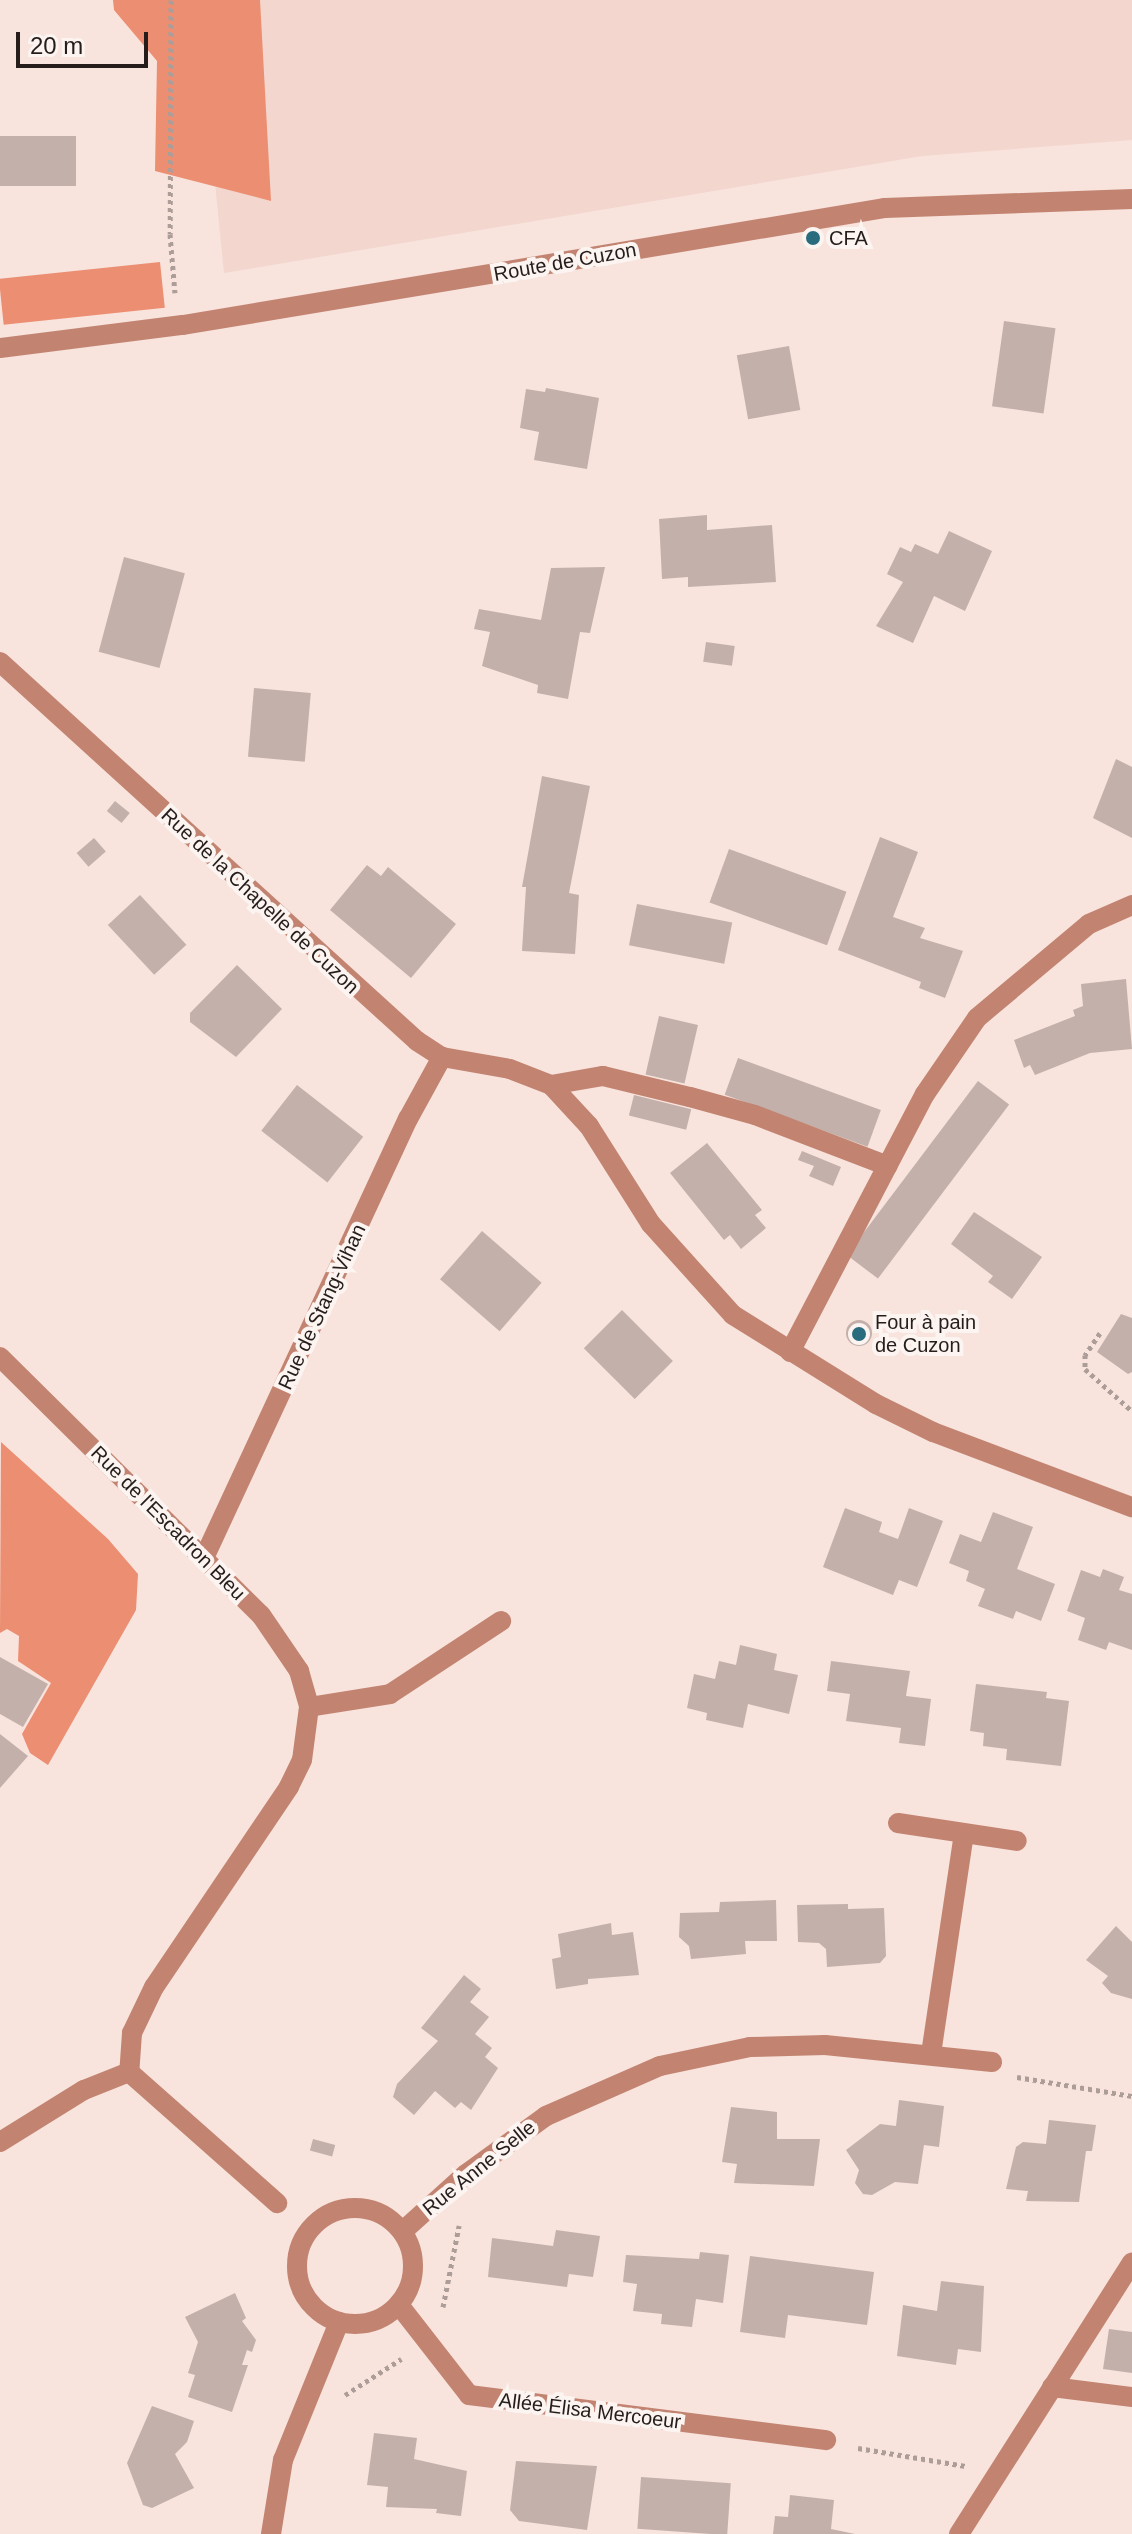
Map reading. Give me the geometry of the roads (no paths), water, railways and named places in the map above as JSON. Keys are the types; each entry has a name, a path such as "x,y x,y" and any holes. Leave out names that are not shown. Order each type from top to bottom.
{"street":[{"name":"Route de Cuzon","path":"0,348 183,325 885,208 1132,199"},
{"name":"Rue de la Chapelle de Cuzon","path":"0,662 391,1020 442,1057 510,1069 551,1085 589,1126 651,1224 733,1315 790,1352 933,1432 1132,1507"},
{"path":"790,1352 843,1242 888,1166 925,1094 977,1018 1089,924 1132,905"},
{"name":"Rue de Stang-Vihan","path":"204,1558 408,1119 442,1057"},
{"path":"551,1085 603,1076 755,1115 888,1166"},
{"name":"Rue de l'Escadron Bleu","path":"0,1357 204,1558 284,1644 299,1671 309,1707 302,1760 289,1787 154,1987 132,2033 129,2072"},
{"path":"309,1707 390,1694 501,1621"},
{"path":"898,1823 1017,1841"},
{"path":"931,2054 964,1833"},
{"name":"Rue Anne Selle","path":"403,2231 466,2174 546,2116 660,2066 750,2047 825,2045 992,2062"},
{"path":"0,2142 84,2090 129,2072 277,2203"},
{"path":"354,2207 372,2210 403,2231 410,2245 413,2276 399,2305 370,2322 339,2322 320,2313 299,2285 299,2250 319,2220 354,2207"},
{"path":"959,2534 996,2471 1132,2262"},
{"name":"Allée Élisa Mercoeur","path":"399,2305 469,2395 826,2440"},
{"path":"271,2534 283,2460 339,2322"},
{"path":"1052,2387 1132,2397"}],"place":[{"name":"CFA","path":"813,238"},
{"name":"Four à pain de Cuzon","path":"859,1334"}]}
